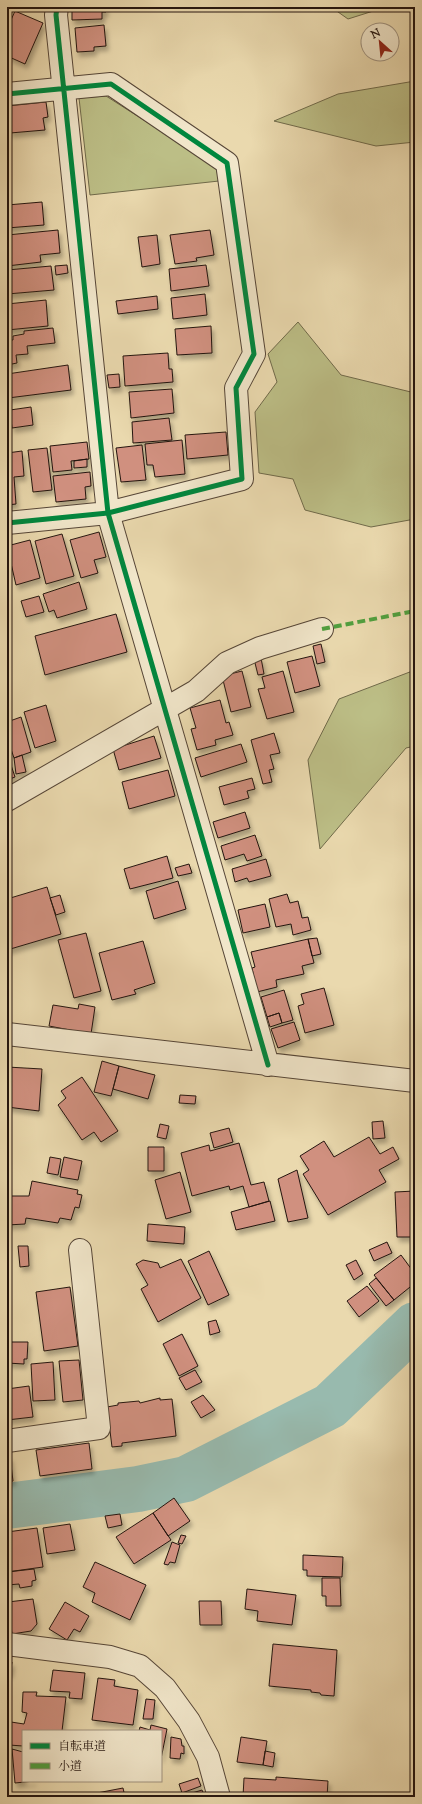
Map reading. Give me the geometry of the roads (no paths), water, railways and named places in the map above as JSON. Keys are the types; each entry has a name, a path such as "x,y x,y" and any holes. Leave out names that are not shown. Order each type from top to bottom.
{"street":[{"path":"57,7 56,15 108,513 268,1065"},
{"path":"7,94 111,84 227,163 254,354 236,388 242,479 108,513 7,523"},
{"path":"7,800 196,690 228,663 260,648 322,629"},
{"path":"7,1034 415,1081"},
{"path":"7,1440 99,1428 80,1250"},
{"path":"7,1644 110,1657 140,1666 165,1688 188,1721 208,1757 219,1797"}],"waterway":[{"path":"7,1506 138,1489 186,1479 330,1406 415,1325"}]}
